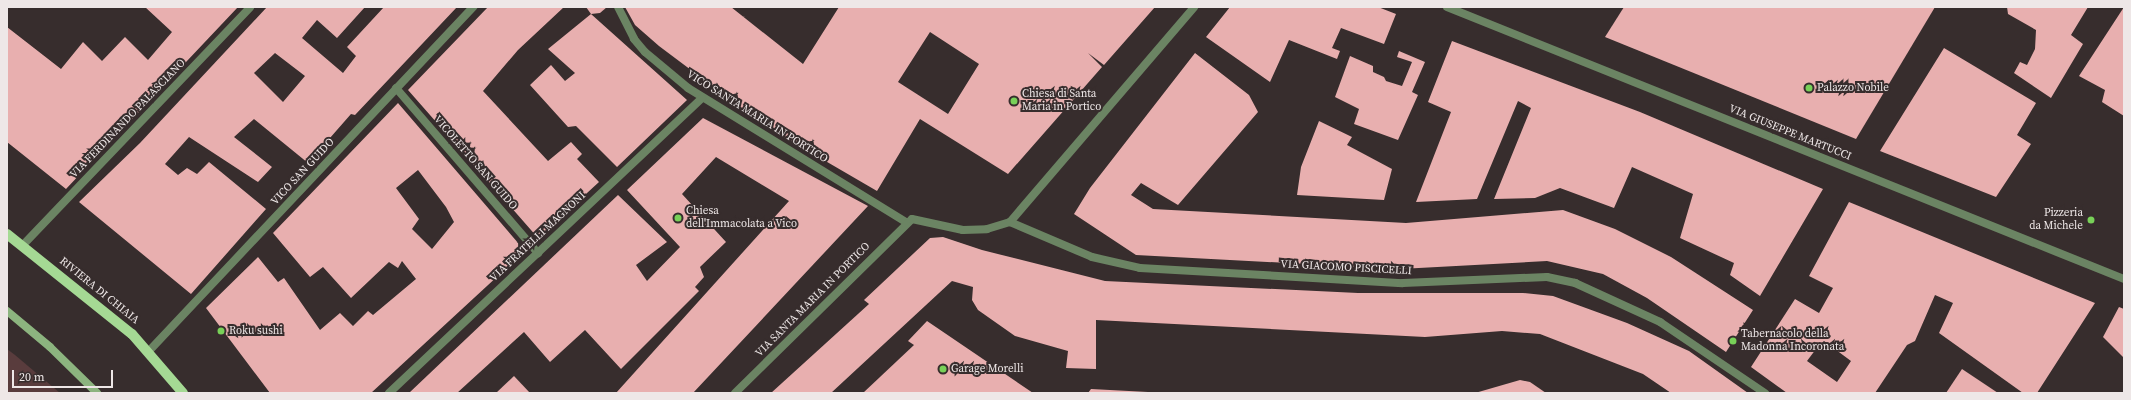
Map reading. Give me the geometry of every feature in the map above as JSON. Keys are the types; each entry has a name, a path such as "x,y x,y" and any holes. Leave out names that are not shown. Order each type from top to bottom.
{"main road":[{"name":"RIVIERA DI CHIAIA","path":"7,234 108,313 149,351 183,393"}],"street":[{"name":"VIA FERDINANDO PALASCIANO","path":"22,246 250,7"},
{"name":"VICO SAN GUIDO","path":"149,351 473,7"},
{"name":"VICO SANTA MARIA IN PORTICO","path":"618,7 634,39 645,52 702,98 906,222"},
{"path":"906,222 918,219 955,229 979,230 1010,222 1194,7"},
{"name":"VIA GIUSEPPE MARTUCCI","path":"1447,7 2124,279"},
{"name":"VICOLETTO SAN GUIDO","path":"396,88 538,253"},
{"name":"VIA FRATELLI MAGNONI","path":"389,393 702,98"},
{"name":"VIA SANTA MARIA IN PORTICO","path":"735,393 906,222"},
{"name":"VIA GIACOMO PISCICELLI","path":"1010,222 1092,256 1140,268 1403,283 1547,277 1575,283 1660,322 1765,393"},
{"path":"7,311 50,347 97,393"}],"shaded area":[{"path":"7,349 15,355 60,393 7,393"}],"building":[{"path":"145,7 238,7 66,189 7,142 7,27 61,69 83,42 102,61 125,37 148,60 172,32"},
{"path":"267,7 365,7 337,38 317,20 302,38 343,73 356,56 347,47 384,7 457,7 355,115 351,114 308,163 254,119 234,137 272,167 258,182 189,137 165,164 178,175 187,168 197,174 209,162 266,209 191,294 79,202 140,143","holes":["275,53 305,76 283,102 254,73"]},
{"path":"488,7 564,7 518,50 483,91 548,161 571,142 582,154 577,159 599,182 538,238 408,90"},
{"path":"586,7 607,7 600,13 591,14"},
{"path":"625,7 731,7 803,64 839,7 1155,7 1104,65 1088,53 1102,67 1008,174 920,119 877,191 767,127 659,46 635,25","holes":["930,32 979,64 948,114 898,82"]},
{"path":"1230,7 1378,7 1396,14 1384,44 1341,28 1332,48 1340,51 1337,59 1289,40 1270,82 1206,37"},
{"name":"Palazzo Nobile","path":"1624,7 1935,7 1856,139 1605,37"},
{"path":"2007,7 2088,7 2071,35 2083,44 2051,98 2014,73 2020,62 2027,65 2035,49 2036,30 2008,14"},
{"path":"2124,7 2124,116 2102,102 2105,90 2079,76"},
{"path":"591,14 687,100 617,167 576,126 568,127 530,85 551,65 565,81 575,73 548,49"},
{"path":"1452,41 1640,112 1823,189 1760,296 1730,275 1734,263 1680,238 1693,194 1632,167 1614,208 1560,188 1535,198 1494,199 1531,108 1518,101 1477,199 1416,202 1451,112 1428,102"},
{"path":"1944,48 2036,103 2017,135 2031,144 1996,197 1880,151"},
{"path":"1399,51 1425,62 1412,92 1418,95 1398,140 1354,124 1359,109 1335,97 1350,56 1373,66 1373,72 1384,77 1386,81 1402,86 1412,62 1397,57"},
{"path":"1195,53 1249,95 1258,112 1178,205 1141,183 1131,195 1153,209 1406,223 1563,210 1615,229 1671,257 1753,310 1726,352 1647,298 1603,274 1547,261 1400,269 1136,255 1074,214 1090,188"},
{"path":"398,103 525,251 371,393 270,393 206,308 258,257 278,282 284,278 320,330 340,313 353,326 368,311 373,315 416,279 402,261 398,268 389,262 351,298 323,267 310,277 273,233","holes":["418,170 446,207 454,222 432,249 412,229 419,219 396,188"]},
{"path":"703,118 868,206 693,393 616,393 789,201 716,157 682,194 726,242 700,267 704,277 695,287 699,291 621,369 585,330 550,362 524,332 457,393 409,393 618,195 667,242 636,265 647,281 680,247 627,190"},
{"path":"1319,121 1352,137 1347,145 1392,169 1384,200 1297,195 1301,167"},
{"path":"1849,202 2095,303 2037,393 2023,393 1939,333 1953,303 1935,295 1915,341 1907,345 1875,393 1787,393 1751,367 1795,299 1819,313 1833,288 1809,276","holes":["1824,341 1851,361 1837,382 1807,361 1819,345"]},
{"path":"943,237 982,250 1105,281 1358,293 1523,293 1553,296 1627,323 1689,351 1748,393 1671,393 1643,374 1540,334 1502,331 1425,337 1096,320 1096,369 1066,368 1068,351 1015,336 978,310 972,300 973,287 952,281 831,393 771,393 869,304 864,300 930,238"},
{"path":"2119,307 2124,309 2124,358 2103,337"},
{"name":"Garage Morelli","path":"927,321 1033,393 863,393 914,345 908,341"},
{"path":"1962,369 1998,393 1946,393"},
{"path":"514,376 530,393 496,393"},
{"path":"1520,380 1530,382 1546,393 1475,393"},
{"path":"1091,389 1148,392 1148,393 1088,393"}],"place":[{"name":"Palazzo Nobile","path":"1809,88"},
{"name":"Chiesa di Santa Maria in Portico","path":"1014,101"},
{"name":"Chiesa dell'Immacolata a Vico","path":"678,218"},
{"name":"Pizzeria da Michele","path":"2091,220"},
{"name":"Roku sushi","path":"221,331"},
{"name":"Tabernacolo della Madonna Incoronata","path":"1733,341"},
{"name":"Garage Morelli","path":"943,369"}]}
